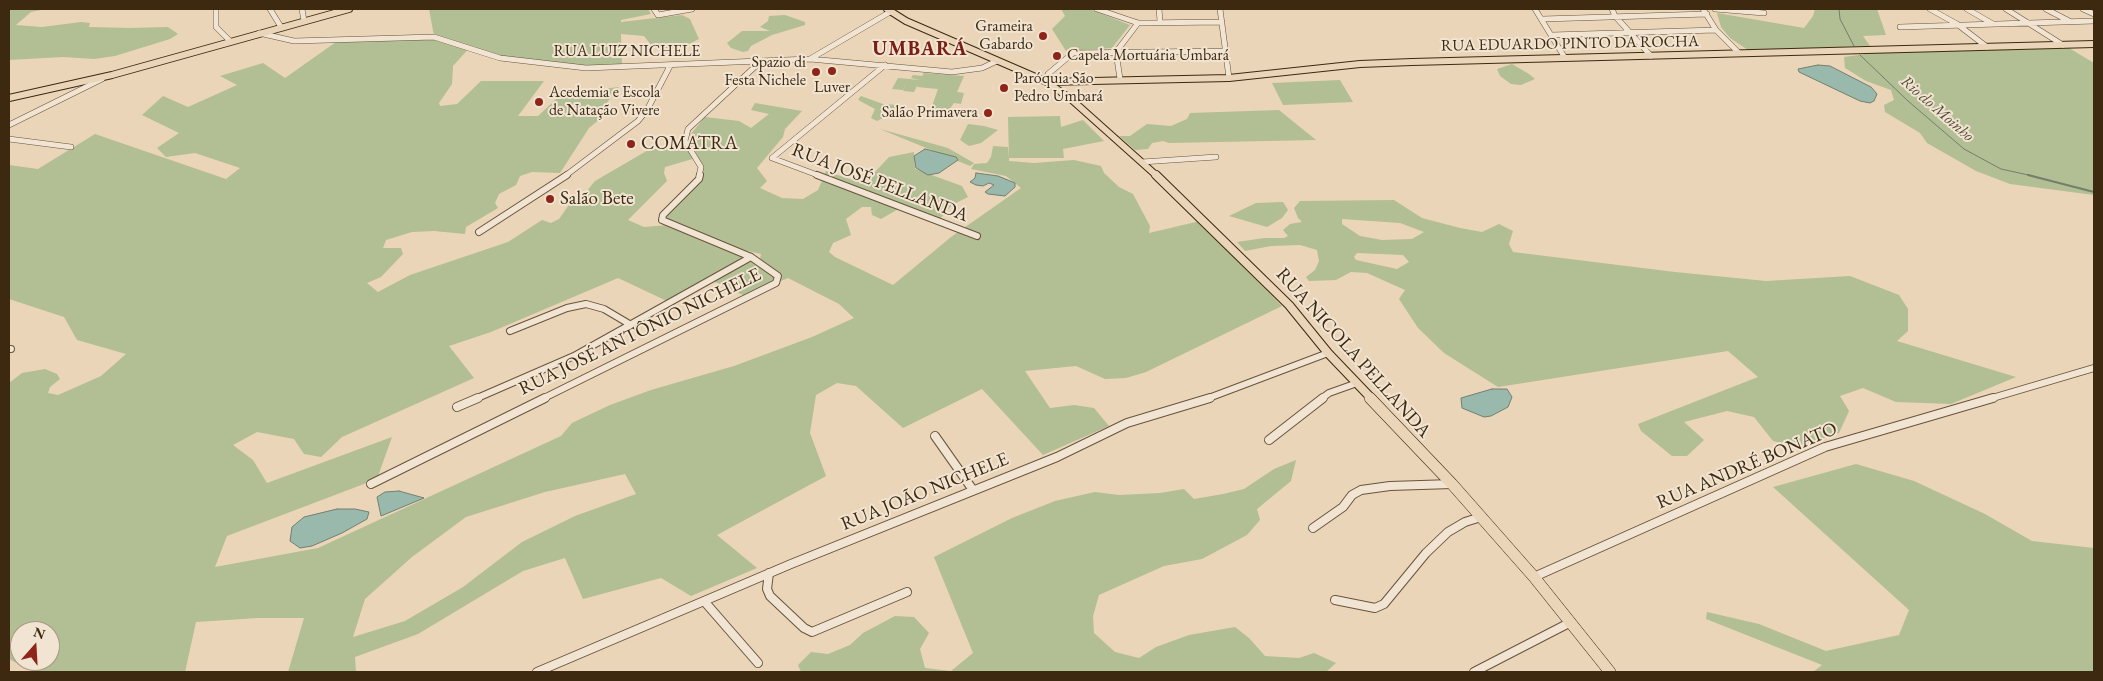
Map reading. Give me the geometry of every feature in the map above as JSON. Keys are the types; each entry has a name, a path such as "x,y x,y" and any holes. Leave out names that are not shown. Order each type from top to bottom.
{"main road":[{"path":"9,98 112,75 345,9"},
{"path":"889,10 906,21 997,61 1047,78"},
{"name":"RUA EDUARDO PINTO DA ROCHA","path":"1047,78 1120,80 1229,78 1360,64 2094,44"},
{"name":"RUA NICOLA PELLANDA","path":"1047,78 1142,162 1246,260 1289,305 1328,354 1452,484 1534,577 1572,622 1610,672"}],"street":[{"path":"216,9 216,27 230,41"},
{"path":"270,9 281,28"},
{"path":"302,9 304,21"},
{"path":"654,9 658,15 692,9"},
{"path":"1097,9 1138,23 1222,22"},
{"path":"1159,9 1160,22"},
{"path":"1220,9 1229,78"},
{"path":"1535,9 1565,58"},
{"path":"1612,9 1615,16 1651,56"},
{"path":"1715,9 1764,12"},
{"path":"1930,9 1957,24 1987,47"},
{"path":"1966,9 1994,24"},
{"path":"2006,9 2063,45"},
{"path":"2046,9 2069,22"},
{"path":"2083,9 2094,14"},
{"path":"810,59 889,10"},
{"path":"1542,19 1705,11 1716,30 1738,53"},
{"path":"1900,26 2094,21"},
{"path":"1120,80 1116,52 1138,23"},
{"path":"1552,35 1716,30"},
{"name":"RUA LUIZ NICHELE","path":"259,33 294,41 428,37 500,58 586,68 810,59 964,72 982,68 997,61"},
{"path":"1047,78 1073,53 1226,51"},
{"name":"RUA JOSÉ ANTÔNIO NICHELE","path":"371,484 776,283 778,276 751,257 662,220 663,215 699,179 701,167 684,141 688,130 760,62"},
{"name":"RUA JOSÉ PELLANDA","path":"885,65 772,158 977,236"},
{"path":"479,232 555,184 638,121 647,110 670,66"},
{"path":"9,125 75,91 112,75"},
{"path":"68,86 75,91"},
{"path":"9,139 71,147"},
{"path":"1142,162 1216,158"},
{"path":"457,407 574,356 751,257"},
{"path":"510,331 567,308 586,304 604,310 631,325"},
{"name":"RUA JOÃO NICHELE","path":"537,672 769,573 1057,457 1127,423 1216,396 1328,354"},
{"name":"RUA ANDRÉ BONATO","path":"1534,577 1825,447 2094,368"},
{"path":"1269,440 1328,393 1357,383"},
{"path":"935,436 973,490"},
{"path":"1313,528 1343,506 1352,495 1361,490 1390,486 1452,484"},
{"path":"1335,600 1375,608 1384,604 1426,553 1448,532 1481,517"},
{"path":"769,573 767,589 770,596 804,628 812,632 907,592"},
{"path":"704,601 758,663"},
{"path":"1474,672 1556,628 1572,622"}],"shaded area":[{"path":"9,9 46,9 31,12 16,25 42,27 81,22 90,23 89,27 168,27 178,34 170,39 115,56 94,59 63,57 9,60"},
{"path":"429,9 648,9 651,14 621,20 621,22 682,15 690,19 699,39 683,47 661,49 651,45 644,36 621,34 622,66 590,66 500,56 471,46 453,66 452,84 439,103 440,106 457,104 481,81 544,81 518,116 538,116 567,89 585,91 619,87 602,109 610,111 589,128 560,173 532,172 520,176 516,185 499,194 495,203 498,208 466,227 465,234 434,231 412,232 386,240 383,248 401,248 403,254 381,277 367,283 378,292 410,275 508,242 542,220 551,223 559,219 571,202 581,198 595,181 650,149 666,149 685,144 698,157 691,143 690,135 705,117 739,121 751,128 769,114 751,110 755,103 802,111 785,129 783,137 757,168 767,181 760,188 782,198 803,199 818,190 826,171 864,184 889,157 914,152 915,169 962,186 968,197 952,205 940,219 900,208 881,219 872,215 871,207 862,207 846,219 851,235 833,243 829,252 835,257 893,285 951,237 1021,188 1006,176 971,169 974,164 987,163 991,157 993,146 1008,147 1009,161 1034,163 1074,160 1101,166 1104,173 1119,187 1133,194 1150,226 1149,233 1200,221 1282,306 1146,372 1126,378 1105,379 1076,366 1025,371 1050,408 1074,405 1094,408 1109,426 1043,455 982,389 903,428 856,386 837,383 816,395 810,433 826,476 717,535 757,568 691,596 661,578 583,599 565,558 523,571 418,634 355,657 356,672 288,672 304,618 258,618 196,622 185,672 30,672 60,671 60,621 10,621 9,659 9,383 22,373 45,369 57,374 60,379 50,387 48,393 58,395 101,376 126,354 77,340 64,317 9,299 9,165 38,169 95,134 226,179 240,168 195,153 166,157 157,148 179,133 142,115 163,96 188,107 237,85 220,76 263,63 285,78 336,42 434,36","holes":["696,158 701,178 665,215 669,225 644,227 628,220 667,181 664,173 665,167","748,251 761,254 760,259 741,265 713,281 745,296 788,278 839,304 854,318 812,337 734,366 651,390 610,405 572,423 561,436 318,548 215,567 227,536 377,479 392,437 267,483 253,460 233,445 257,432 294,439 304,454 321,457 342,437 474,378 449,346 491,332 618,278 669,302 736,264","625,474 636,494 575,516 522,542 463,587 405,621 353,637 365,599 412,557 466,517 545,492"]},
{"path":"1061,9 1090,9 1130,25 1112,48 1066,51 1052,29 1065,16"},
{"path":"1815,9 1877,9 1886,35 1863,36 1870,46 1748,50 1730,38 1721,27 1717,13 1804,28 1813,16"},
{"path":"785,15 805,22 805,25 772,35 751,46 748,51 743,52 731,48 727,43 742,31 770,31 760,27 768,21 769,16"},
{"path":"2069,48 2094,63 2094,195 2010,184 1976,171 1927,143 1920,133 1885,112 1884,105 1894,100 1891,90 1866,81 1845,68 1844,57 1873,53"},
{"path":"1512,64 1535,79 1521,85 1511,84 1500,76 1497,69"},
{"path":"1818,65 1830,66 1871,87 1877,94 1874,101 1870,103 1860,101 1799,72 1798,69"},
{"path":"924,73 964,76 957,92 964,93 961,104 954,103 949,110 931,109 938,89 917,87 918,84 914,92 903,91 907,82 903,90 892,89 898,78 920,80 911,78 913,75 922,76"},
{"path":"1340,80 1353,102 1283,105 1272,83"},
{"path":"861,96 883,104 898,105 889,115 877,121 871,118 875,109 860,101 858,99"},
{"path":"1279,110 1316,140 1169,143 1163,141 1152,143 1148,149 1135,150 1119,136 1130,136 1147,124 1171,126 1187,119 1190,113"},
{"path":"1060,116 1061,127 1083,120 1104,141 1063,149 1064,158 1009,158 1008,117"},
{"path":"968,124 998,130 981,143 969,146 960,140"},
{"path":"880,129 948,148 974,163 970,166"},
{"path":"925,149 956,157 958,160 939,173 928,175 916,168 914,156"},
{"path":"976,173 998,176 1015,183 1015,187 1005,196 988,194 985,192 994,185 989,183 983,186 970,182 975,178"},
{"path":"1394,200 1422,218 1460,228 1482,232 1499,224 1513,231 1509,244 1513,252 1766,281 1850,276 1899,295 1908,309 1908,331 1897,341 2016,377 1951,404 1896,402 1863,388 1840,396 1849,411 1839,433 1798,447 1773,441 1754,417 1727,411 1684,422 1704,440 1687,456 1672,456 1641,431 1638,424 1758,377 1728,351 1498,387 1444,353 1418,328 1399,299 1405,290 1367,273 1351,272 1336,280 1309,281 1306,277 1315,270 1319,261 1317,250 1300,245 1271,246 1245,251 1237,242 1264,238 1284,238 1288,236 1283,230 1290,224 1302,222 1294,208 1300,201","holes":["1342,219 1400,223 1424,232 1412,239 1382,240 1360,236 1342,224","1357,253 1403,255 1409,262 1397,269 1356,260 1354,257"]},
{"path":"1283,202 1288,210 1282,218 1267,227 1229,216 1256,203"},
{"path":"1492,389 1507,389 1512,397 1508,407 1491,416 1484,417 1462,408 1461,398"},
{"path":"1296,460 1291,481 1257,509 1260,520 1247,535 1202,559 1164,566 1099,595 1093,616 1094,633 1115,652 1139,658 1156,647 1189,635 1235,627 1249,638 1265,656 1299,658 1314,653 1336,663 1326,672 801,672 798,665 811,652 828,654 850,645 863,633 895,616 914,617 929,633 920,649 925,668 951,671 973,653 934,557 1012,518 1055,501 1095,492 1119,495 1160,493 1184,489 1194,499 1244,489 1274,469"},
{"path":"1856,464 1914,481 1985,514 2032,541 2094,548 2094,672 1813,672 1822,665 1706,619 1707,612 1759,624 1826,651 1899,635 1909,610 1773,487"},
{"path":"399,491 424,498 381,516 377,497 385,492"},
{"path":"337,509 355,509 369,512 367,519 342,533 312,546 300,548 290,541 292,527 304,517"}],"waterway":[{"path":"1839,9 1840,19 1854,46"},
{"name":"Rio do Moinho","path":"1860,55 1908,101 1964,149 2001,169 2033,176"},
{"name":"Rio do Moinho","path":"2028,175 2094,192"}],"place":[{"name":"Grameira Gabardo","path":"1043,36"},
{"name":"Capela Mortuária Umbará","path":"1057,56"},
{"name":"Luver","path":"832,71"},
{"name":"Spazio di Festa Nichele","path":"816,72"},
{"name":"Paróquia São Pedro Umbará","path":"1004,88"},
{"name":"Acedemia e Escola de Natação Vivere","path":"539,102"},
{"name":"Salão Primavera","path":"988,113"},
{"name":"COMATRA","path":"631,144"},
{"name":"Salão Bete","path":"550,199"}],"district":[{"name":"UMBARÁ","path":"920,50"}]}
